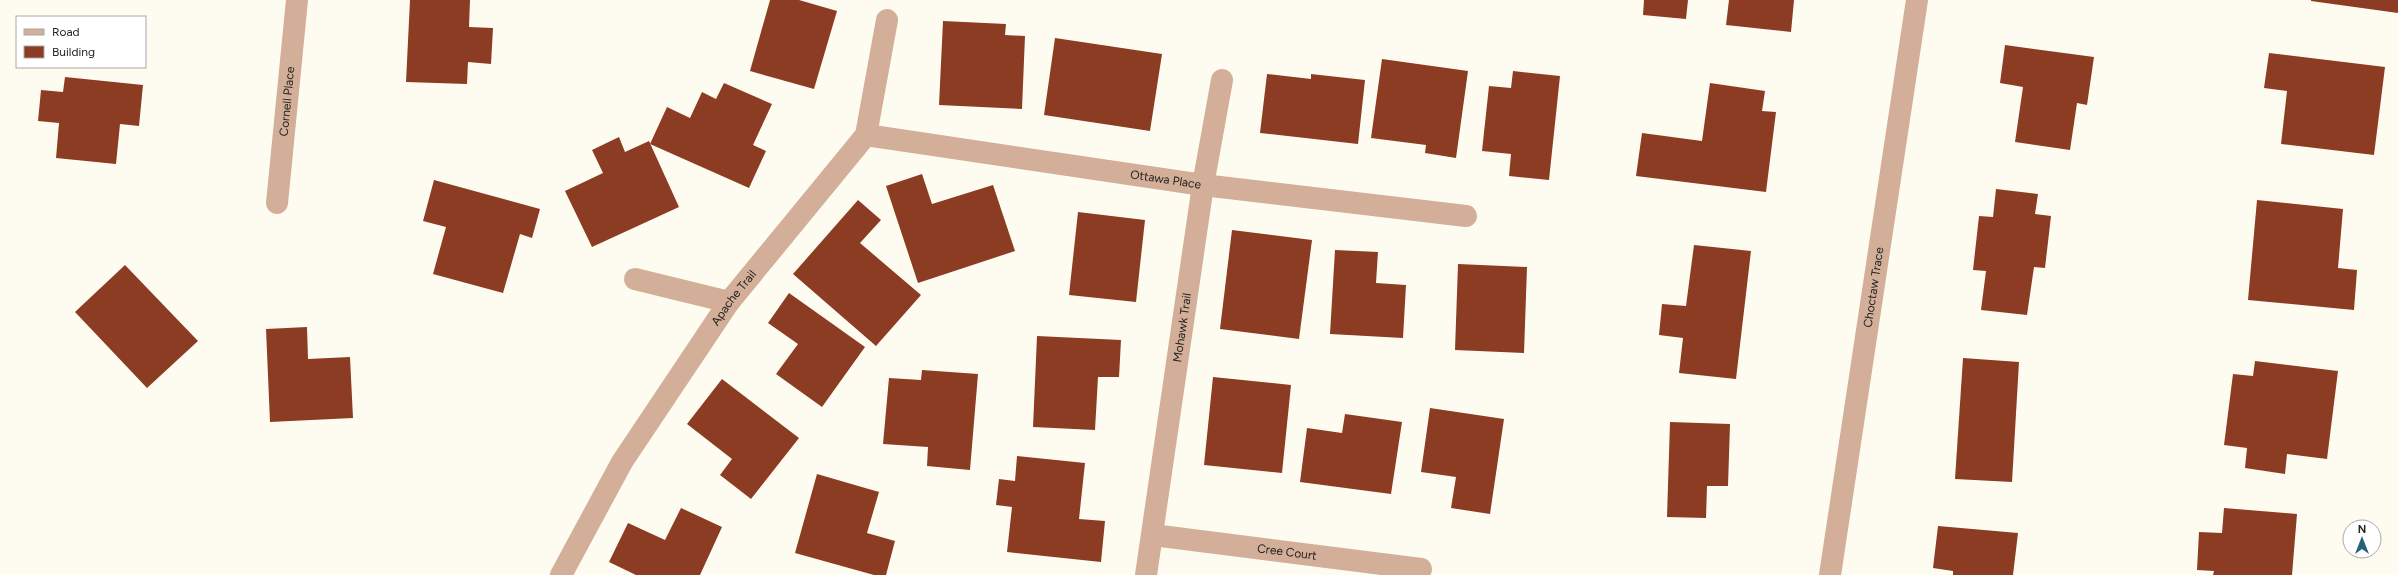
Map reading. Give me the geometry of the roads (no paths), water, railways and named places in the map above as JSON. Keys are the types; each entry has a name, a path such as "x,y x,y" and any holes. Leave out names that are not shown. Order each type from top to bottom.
{"street":[{"name":"Cornell Place","path":"277,203 297,0"},
{"name":"Choctaw Trace","path":"1830,575 1917,0"},
{"name":"Apache Trail","path":"561,575 622,462 729,302 866,135 887,20"},
{"name":"Mohawk Trail","path":"1146,575 1203,185 1222,80"},
{"name":"Ottawa Place","path":"866,135 1203,185 1466,216"},
{"path":"635,279 729,302"},
{"name":"Cree Court","path":"1153,535 1421,569"}]}
